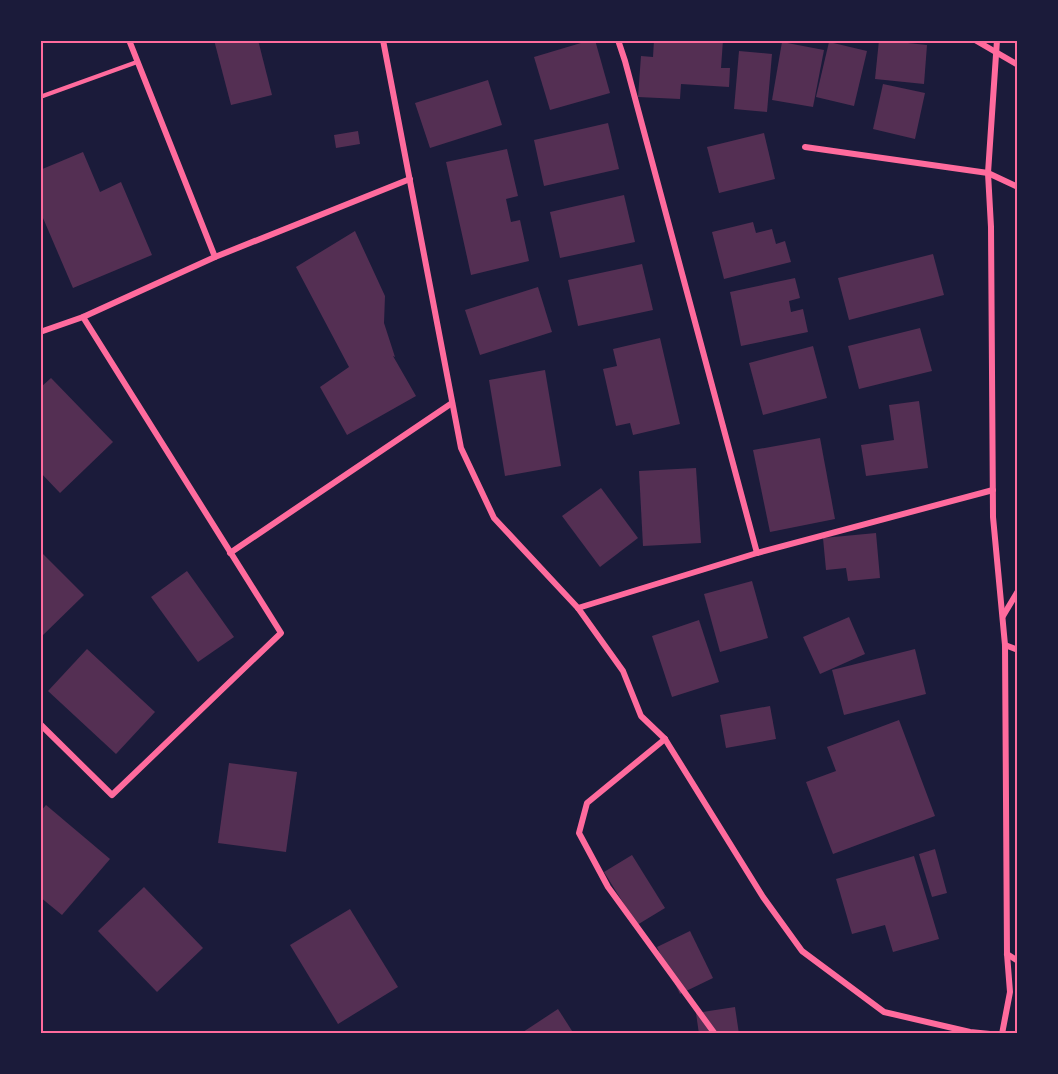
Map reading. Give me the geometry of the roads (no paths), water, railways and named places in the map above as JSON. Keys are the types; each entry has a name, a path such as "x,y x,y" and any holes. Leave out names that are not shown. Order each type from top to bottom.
{"street":[{"path":"129,40 215,257"},
{"path":"383,40 461,448 495,518 578,608 622,671 641,716 665,739 763,897 802,951 884,1012 970,1032 990,1034"},
{"path":"618,40 757,553"},
{"path":"975,40 1017,65"},
{"path":"997,40 994,51 988,173 991,227 993,517 1005,645 1007,954 1010,992 1002,1034"},
{"path":"805,147 988,173 1017,187"},
{"path":"40,332 82,317 215,257 410,179"},
{"path":"40,724 112,795 281,633 82,317"},
{"path":"230,553 453,404"},
{"path":"578,608 757,553 993,490"},
{"path":"1002,617 1017,591"},
{"path":"1005,645 1017,650"},
{"path":"665,739 587,803 579,833 608,887 715,1034"},
{"path":"1007,954 1017,961"}],"lane":[{"path":"40,97 137,62"}]}
